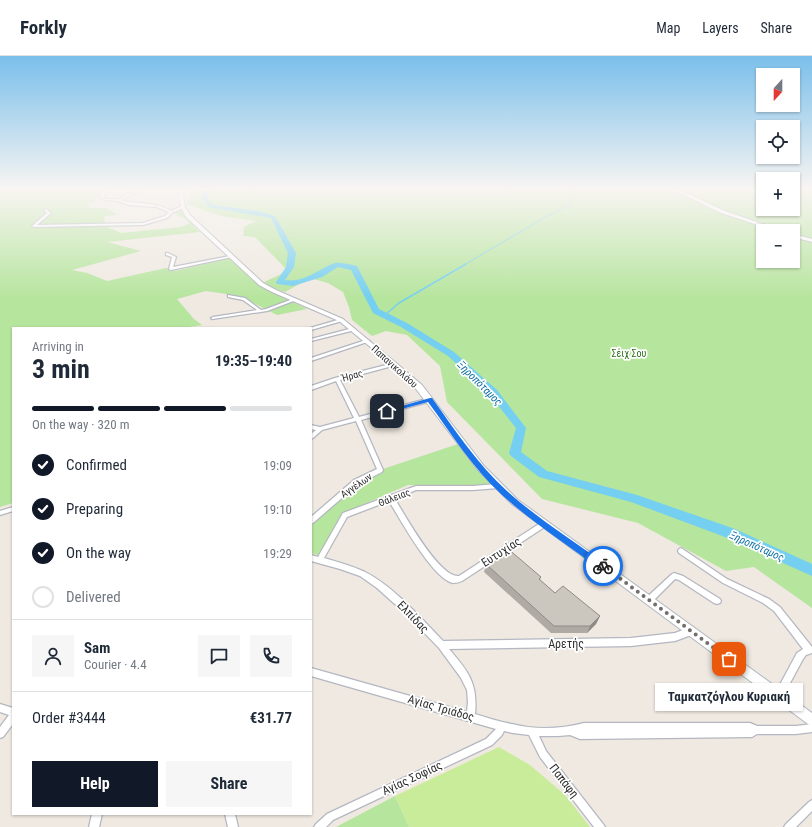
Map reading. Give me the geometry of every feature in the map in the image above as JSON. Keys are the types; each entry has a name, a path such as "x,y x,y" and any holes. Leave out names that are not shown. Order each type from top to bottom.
{"main road":[{"name":"Παπανικολάου","path":"197,226 260,284 270,290 342,320 368,341 419,387 474,459 497,486 515,502 812,720"},
{"path":"800,237 812,241"}],"street":[{"path":"167,254 174,257 171,269 230,257"},
{"path":"229,296 244,299 259,310"},
{"path":"213,318 274,308 294,300"},
{"path":"312,329 342,320"},
{"path":"312,340 353,329"},
{"path":"312,360 368,341"},
{"name":"Ήρας","path":"312,388 337,379 394,364"},
{"name":"Αγγέλων","path":"312,520 356,482 380,470 358,419 337,379"},
{"path":"312,427 320,429 430,400"},
{"path":"312,437 320,429"},
{"name":"Θάλειας","path":"320,560 344,515 418,488 473,488 497,486"},
{"name":"Ευτυχίας","path":"391,498 412,534 426,553 445,574 452,579 457,580 544,524"},
{"path":"0,513 12,509"},
{"path":"681,551 725,581 766,601 777,610 811,650 800,656 779,695"},
{"name":"Ελπίδας","path":"312,558 356,572 378,584 408,612 440,645 462,671 470,686 472,703 471,717"},
{"path":"649,600 674,576 681,578 717,601"},
{"name":"Αρετής","path":"440,645 631,642 675,637 691,632"},
{"name":"Αγίας Τριάδος","path":"312,672 513,730 532,732 572,731 580,735 752,733 756,730 804,730 812,728"},
{"path":"0,708 12,712"},
{"path":"0,734 12,718"},
{"name":"Αγίας Σοφίας","path":"319,827 330,817 489,742 499,732 502,726"},
{"name":"Παπάφη","path":"532,732 543,754 600,827"},
{"path":"789,827 812,805"},
{"path":"94,827 97,815"},
{"path":"230,815 233,827"}],"green space":[{"path":"0,226 105,226 121,233 193,226 200,232 107,242 141,251 72,270 87,273 107,281 166,268 175,271 230,258 260,286 307,309 277,315 240,296 206,291 177,299 194,319 202,325 189,327 12,327 12,503 0,507"},
{"name":"Σέιχ Σου","path":"246,226 756,226 756,268 800,268 800,226 812,226 812,608 754,567 726,571 638,523 542,499 447,402 440,366 407,335 386,331 372,336 352,320 343,292 328,283 310,278 285,292 273,288 264,282 288,271 255,237 243,236 244,227"},
{"path":"458,444 492,485 408,485 347,512 321,556 312,553 312,525 355,486 380,470"},
{"path":"499,747 530,765 565,795 590,827 409,827 395,796"},
{"path":"395,796 409,827 336,827"}],"building":[{"path":"507,548 541,577 539,579 555,593 563,586 600,616 590,626 554,626 486,564"}],"waterway":[{"name":"Ξηροπόταμος","path":"278,226 292,253 290,267 280,282 293,284 319,275 337,265 354,268 376,311 404,325 451,354 493,392 521,428 515,453 543,474 633,498 730,533 812,570"},
{"path":"464,265 530,226"},
{"path":"385,315 399,303 466,264"}],"way so far":[{"path":"603,566 729,659"}],"place":[{"name":"Ταμκατζόγλου Κυριακή","path":"729,659"}],"route":[{"path":"387,411 430,400 464,447 504,492 528,512 603,566"}]}
